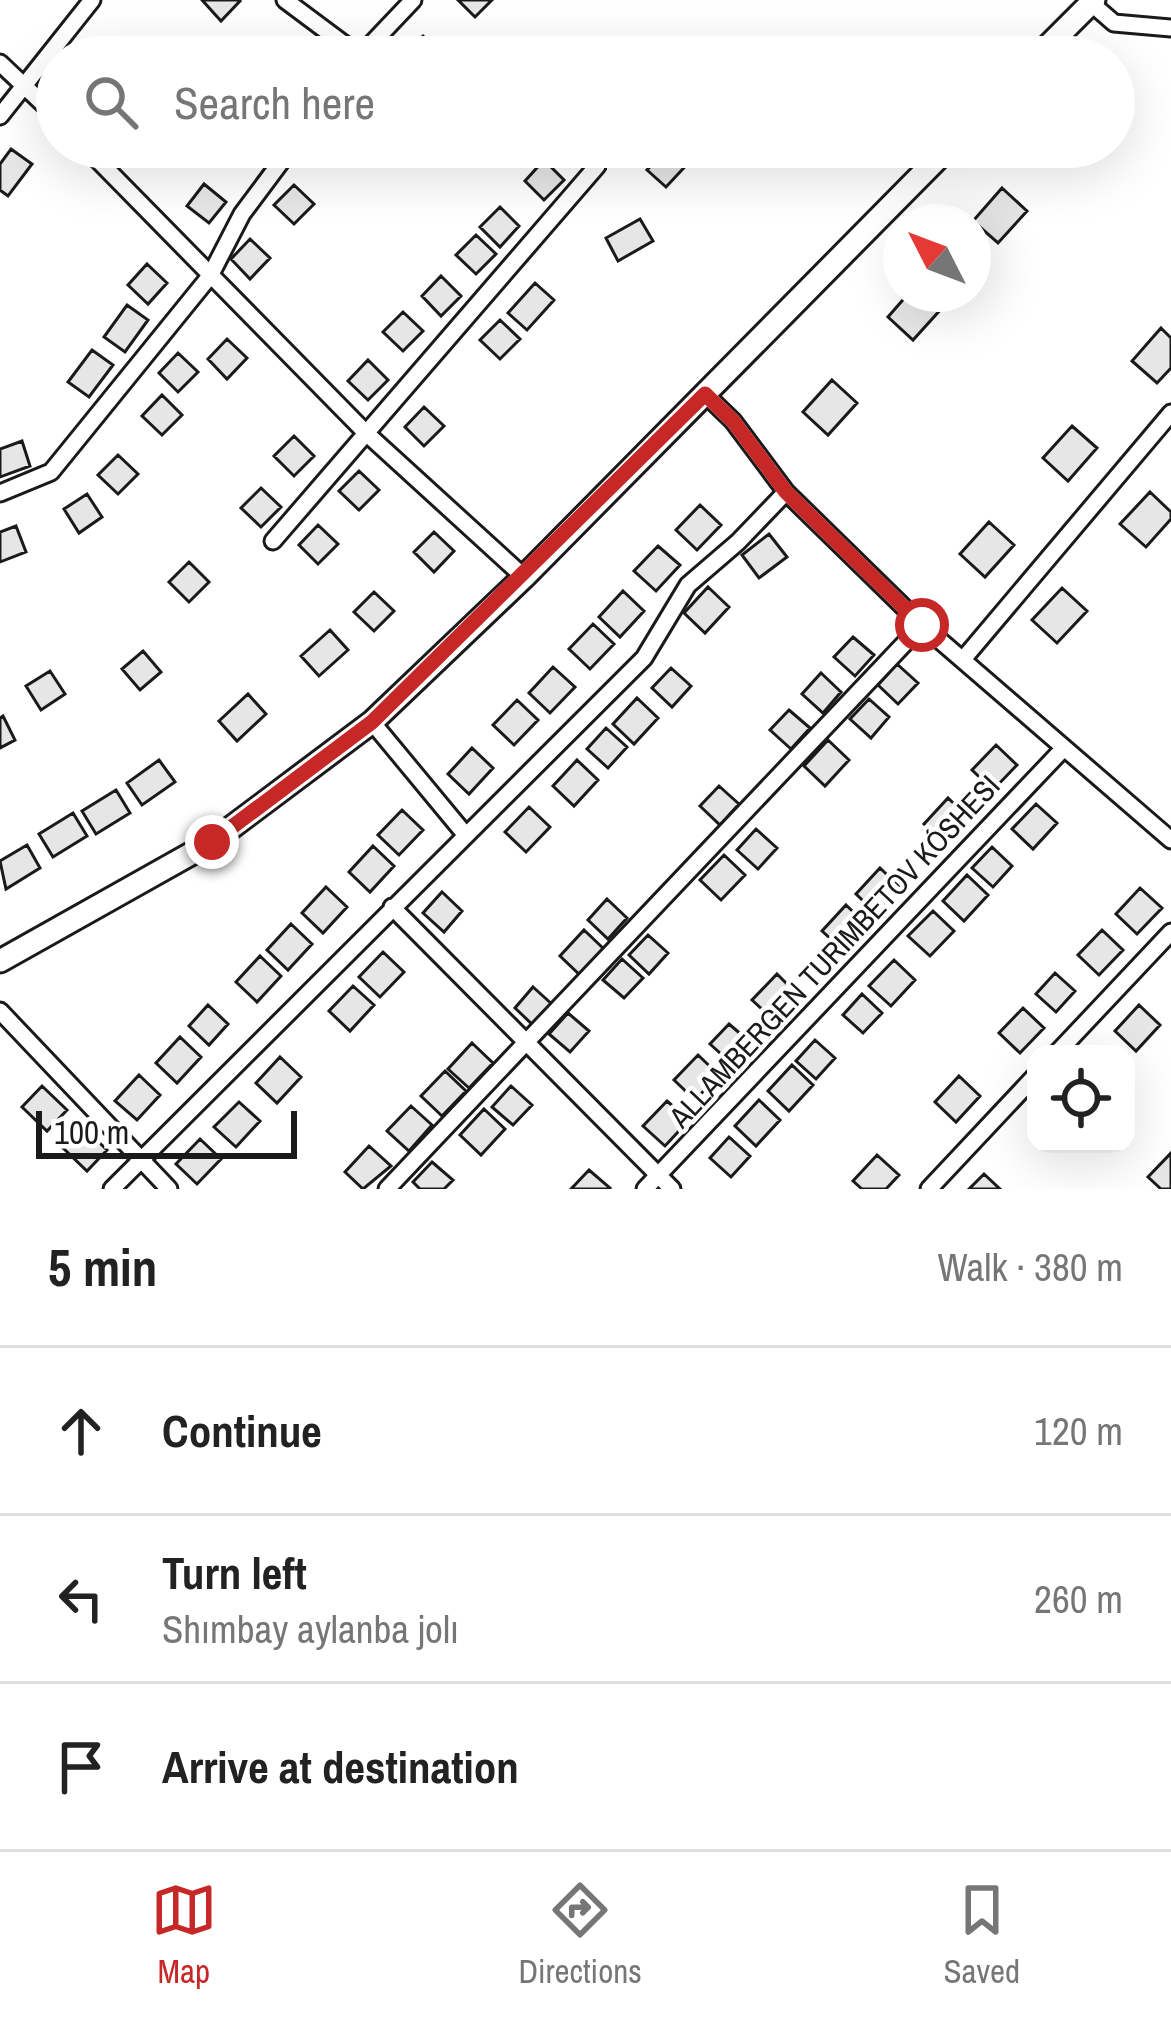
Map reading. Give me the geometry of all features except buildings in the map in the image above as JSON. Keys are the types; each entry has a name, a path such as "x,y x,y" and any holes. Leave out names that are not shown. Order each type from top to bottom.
{"main road":[{"path":"1058,36 1092,1"},
{"path":"0,961 212,842 372,722 524,577 928,168"}],"street":[{"path":"63,36 92,0"},
{"path":"285,0 333,36"},
{"path":"379,36 412,0"},
{"path":"1092,1 1114,23 1171,28"},
{"path":"0,63 36,95"},
{"path":"0,116 36,70"},
{"path":"106,168 365,431 524,577"},
{"path":"0,493 51,472 210,276 242,214 276,168"},
{"path":"273,541 595,168"},
{"path":"705,394 733,421 786,492 922,625 965,657 1063,749 1171,840"},
{"path":"965,657 1171,412"},
{"path":"112,1189 644,658 688,584 738,542 786,492"},
{"path":"387,1189 922,625"},
{"path":"372,722 464,833"},
{"path":"645,1189 1063,749"},
{"path":"392,907 524,1046 672,1189"},
{"path":"1064,1045 1171,932"},
{"path":"0,1011 169,1189"},
{"path":"929,1189 1027,1086"}],"route":[{"path":"212,842 372,722 705,394 733,421 786,492 922,625"}]}
